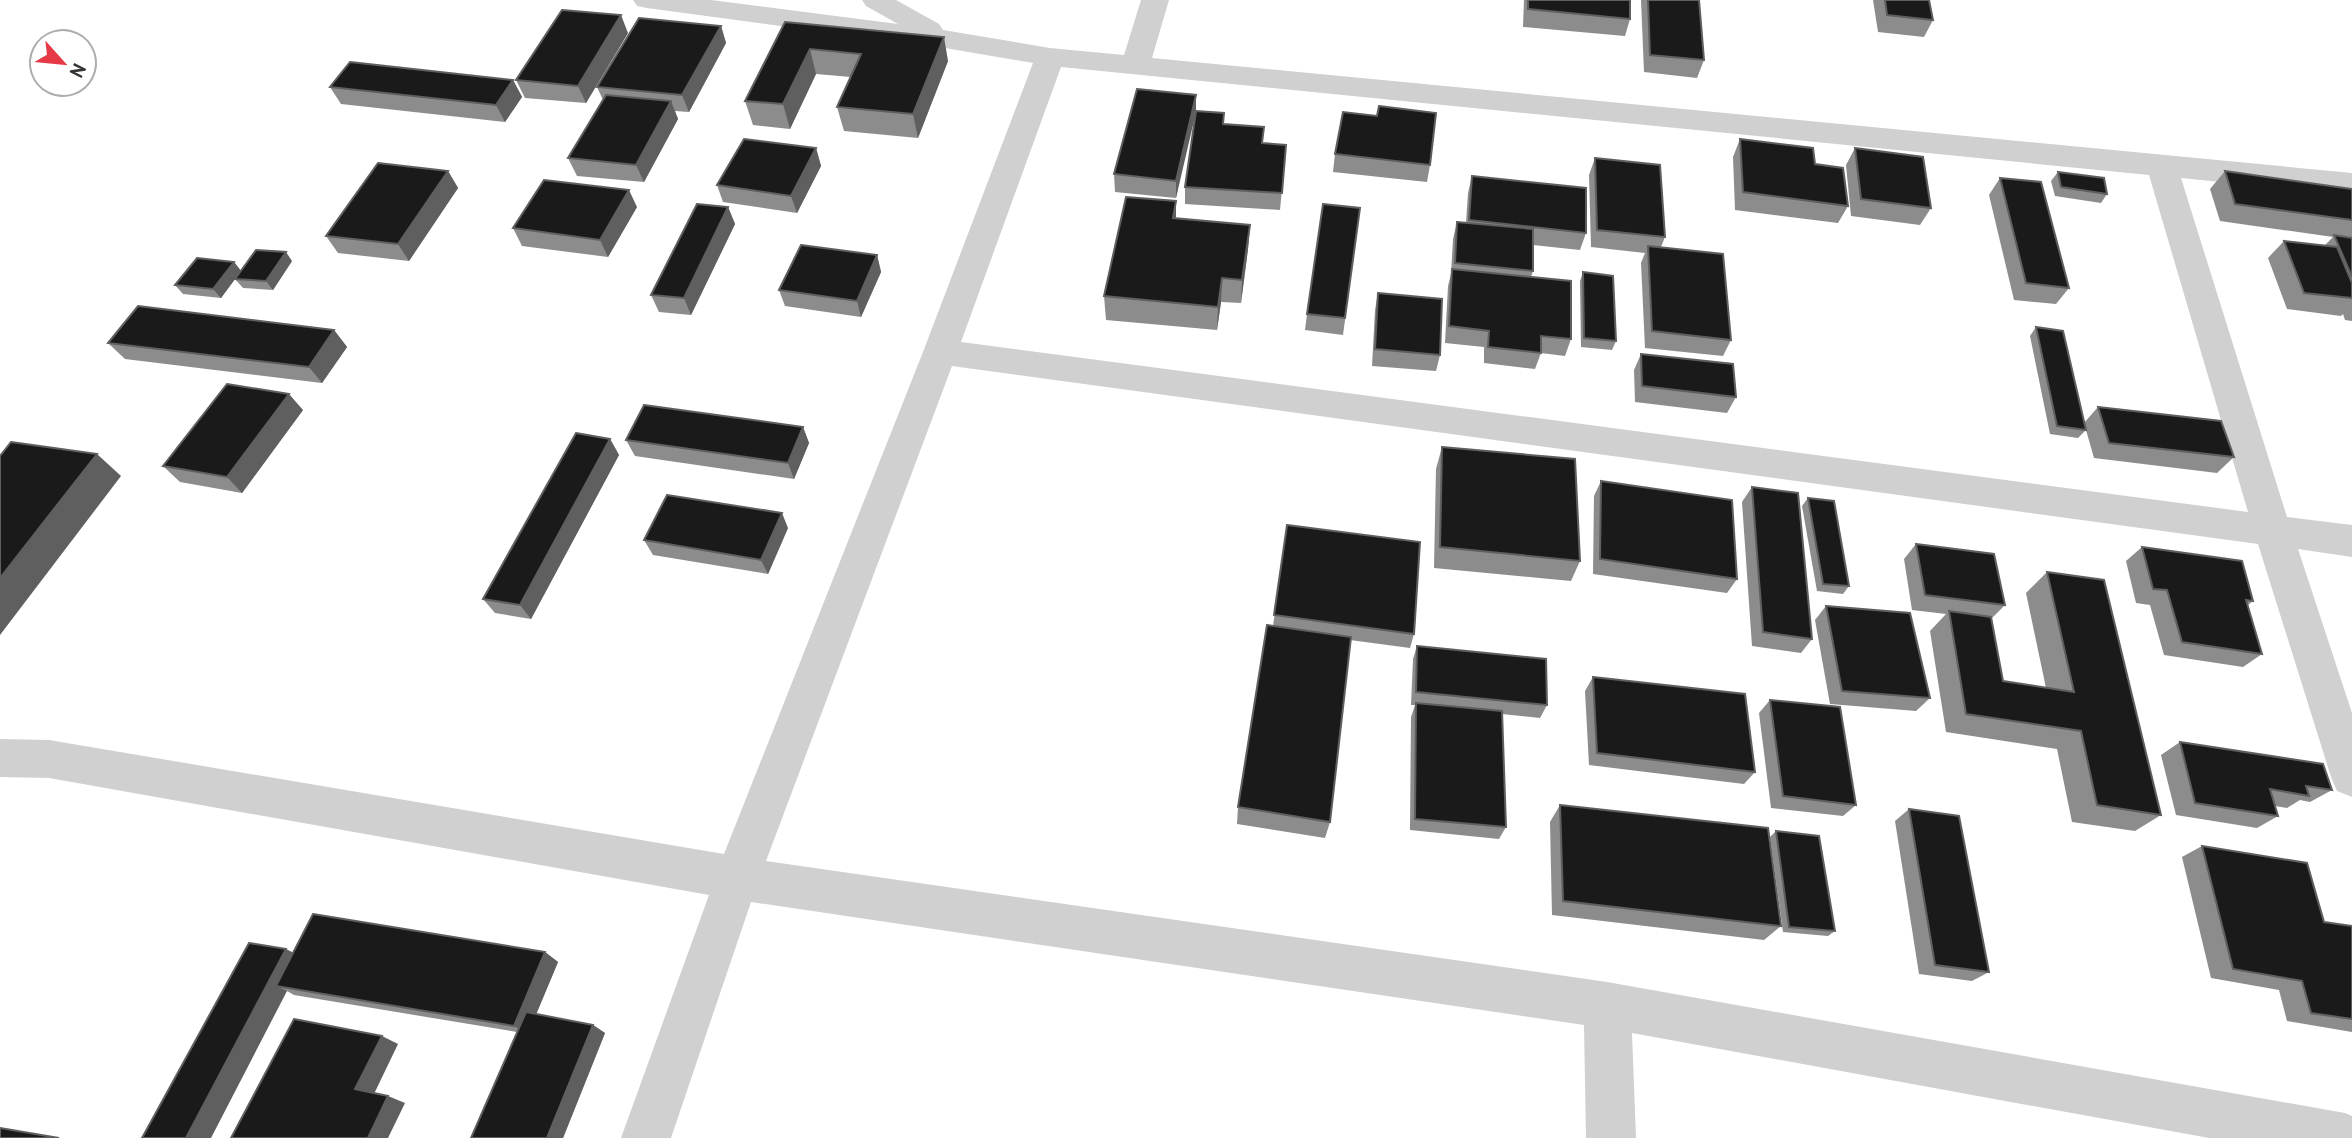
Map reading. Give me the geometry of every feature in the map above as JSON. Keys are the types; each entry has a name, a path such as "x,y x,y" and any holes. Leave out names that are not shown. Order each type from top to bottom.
{"street":[{"path":"647,0 945,39 1050,57 2352,184"},
{"path":"876,0 945,39"},
{"path":"1135,65 1155,0"},
{"path":"646,1138 737,878 940,352 1050,57"},
{"path":"2162,166 2273,531 2352,777"},
{"path":"940,352 2352,541"},
{"path":"0,758 49,759 737,878 1607,1004 2345,1138"},
{"path":"1607,1004 1611,1138"}],"building":[{"path":"1528,0 1630,0 1630,19 1528,9"},
{"path":"1648,0 1699,0 1704,60 1650,55"},
{"path":"1885,0 1929,0 1933,20 1887,15"},
{"path":"562,10 621,15 578,86 516,80"},
{"path":"639,18 721,26 682,95 597,87"},
{"path":"785,22 944,37 913,114 837,107 861,54 810,49 783,104 745,101"},
{"path":"350,62 513,80 496,105 330,87"},
{"path":"1137,89 1196,95 1176,181 1114,174"},
{"path":"606,95 671,101 636,165 568,158"},
{"path":"1379,106 1436,113 1430,165 1335,154 1343,112 1377,116"},
{"path":"1196,111 1224,113 1223,124 1264,127 1262,143 1286,145 1282,193 1185,187"},
{"path":"744,139 816,148 791,196 717,185"},
{"path":"1740,139 1813,148 1815,164 1843,168 1848,206 1743,192"},
{"path":"1855,148 1923,157 1931,208 1861,199"},
{"path":"1595,158 1660,165 1665,237 1597,230"},
{"path":"378,163 448,171 398,244 326,236"},
{"path":"2225,171 2352,189 2352,220 2235,204"},
{"path":"2058,172 2104,178 2107,194 2061,187"},
{"path":"1472,176 1586,188 1586,233 1469,220"},
{"path":"2000,178 2041,182 2069,288 2026,283"},
{"path":"544,180 629,190 600,240 513,228"},
{"path":"1126,197 1176,201 1173,218 1250,225 1242,280 1222,278 1218,307 1104,296"},
{"path":"697,204 728,207 684,298 651,295"},
{"path":"1323,204 1360,208 1345,318 1307,314"},
{"path":"1457,222 1533,229 1533,271 1455,263"},
{"path":"2334,235 2352,238 2352,277"},
{"path":"2284,241 2337,247 2352,283 2352,298 2304,293"},
{"path":"801,245 877,255 857,301 779,290"},
{"path":"1648,246 1723,254 1731,340 1652,331"},
{"path":"256,250 286,252 266,281 235,279"},
{"path":"197,258 234,262 213,289 175,285"},
{"path":"1452,269 1571,281 1571,339 1541,336 1541,353 1488,347 1489,331 1449,326"},
{"path":"1583,272 1613,276 1616,341 1584,338"},
{"path":"1378,293 1442,299 1440,355 1375,349"},
{"path":"138,306 334,330 309,367 108,343"},
{"path":"2036,327 2063,331 2086,430 2057,426"},
{"path":"1641,354 1733,364 1736,397 1642,386"},
{"path":"227,384 289,394 227,477 163,466"},
{"path":"644,405 803,427 788,463 626,440"},
{"path":"2098,407 2221,421 2234,457 2109,443"},
{"path":"576,433 610,439 520,605 483,599"},
{"path":"11,442 97,454 0,578 0,456"},
{"path":"1442,447 1575,459 1580,561 1440,547"},
{"path":"1601,481 1732,500 1737,579 1600,559"},
{"path":"1752,487 1798,493 1812,639 1763,632"},
{"path":"667,495 782,513 761,560 644,540"},
{"path":"1808,498 1834,501 1849,586 1823,584"},
{"path":"1287,525 1420,542 1414,634 1274,615"},
{"path":"1916,544 1994,554 2005,605 1925,595"},
{"path":"2142,547 2242,561 2253,601 2246,600 2262,654 2182,642 2167,590 2153,589"},
{"path":"2047,572 2104,580 2161,815 2097,805 2081,731 1966,714 1949,611 1991,617 2003,681 2074,692"},
{"path":"1826,606 1910,613 1930,698 1842,691"},
{"path":"1267,625 1351,637 1330,822 1238,807"},
{"path":"1417,646 1546,659 1547,705 1416,692"},
{"path":"1593,677 1745,694 1755,772 1597,753"},
{"path":"1770,700 1840,707 1856,805 1783,796"},
{"path":"1416,703 1502,711 1506,827 1415,819"},
{"path":"2180,742 2323,764 2332,790 2306,786 2309,796 2270,789 2278,816 2195,803"},
{"path":"1560,805 1768,828 1781,926 1563,901"},
{"path":"1909,809 1959,816 1989,972 1935,965"},
{"path":"1776,831 1819,836 1835,931 1789,927"},
{"path":"2202,846 2307,863 2324,922 2352,926 2352,1019 2311,1013 2302,981 2233,969"},
{"path":"313,914 545,952 514,1026 276,986"},
{"path":"249,943 286,949 186,1138 142,1138"},
{"path":"526,1012 593,1025 547,1138 471,1138"},
{"path":"294,1019 382,1036 355,1089 388,1096 368,1138 231,1138"},
{"path":"0,1128 59,1138 0,1138"}]}
